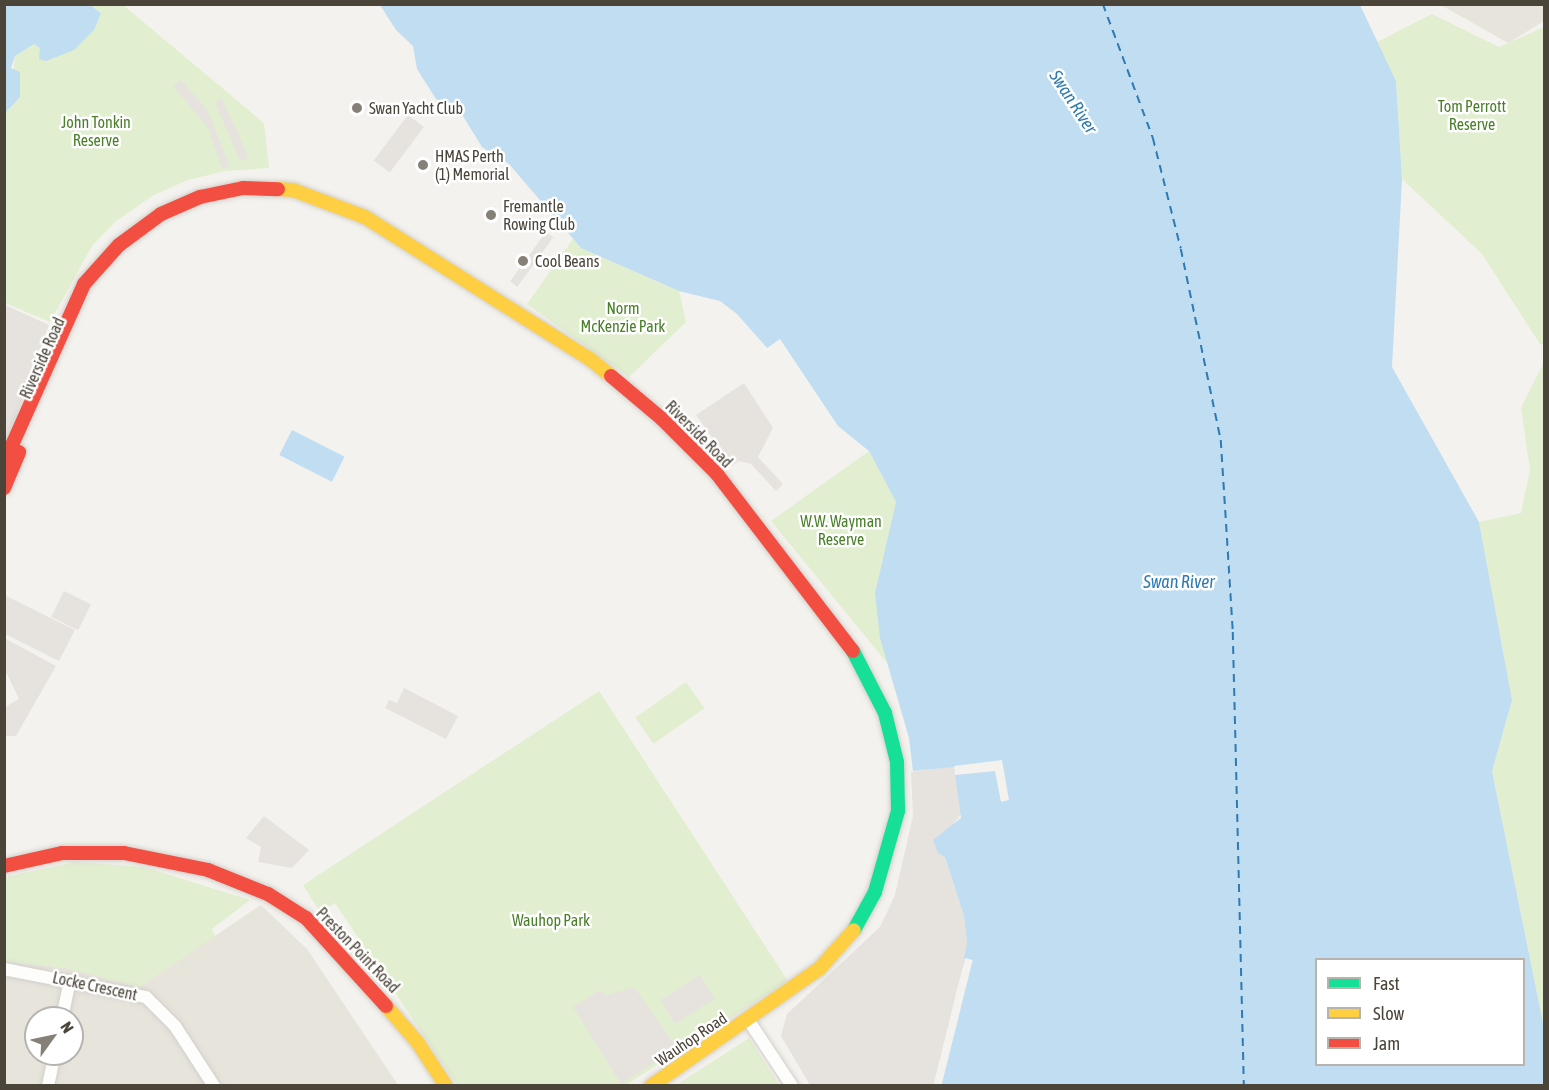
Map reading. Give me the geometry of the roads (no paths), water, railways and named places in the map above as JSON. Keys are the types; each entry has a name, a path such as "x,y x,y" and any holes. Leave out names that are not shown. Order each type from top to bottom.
{"street":[{"name":"Riverside Road","path":"4,463 84,284 141,226 200,197 243,188 278,188 329,201 365,217 590,359 662,419 717,474 838,628 868,674 885,713 897,762 898,811 893,840 875,892 853,932 819,969 748,1021"},
{"name":"Riverside Road","path":"4,488 91,291 94,275"},
{"name":"Preston Point Road","path":"4,866 62,853 124,853 179,867 208,870 268,894 305,917 329,939 387,1003 446,1086"},
{"name":"Preston Point Road","path":"4,876 77,861 127,863 207,880 263,903 287,916 325,947 378,1006 436,1086"},
{"name":"Locke Crescent","path":"4,969 146,997 175,1026 214,1086"},
{"path":"65,1006 70,981"},
{"name":"Wauhop Road","path":"651,1086 748,1021"},
{"path":"748,1021 792,1086"},
{"path":"48,1086 52,1066"}],"water":[{"path":"5,4 90,5 101,13 94,30 74,50 46,61 39,59 40,48 34,44 15,56 11,68 20,72 20,97 5,113"},
{"name":"Swan River","path":"380,5 1360,5 1396,81 1402,179 1392,367 1479,522 1512,700 1492,771 1544,1028 1544,1085 940,1085 967,943 964,916 945,857 938,853 933,840 961,818 954,767 913,771 909,738 880,638 875,593 896,502 869,451 838,426 780,339 767,348 737,314 720,301 679,291 581,248 509,164 482,147 458,108 436,99 417,69 413,46 396,30"},
{"path":"292,430 345,457 332,482 279,455"}],"place":[{"name":"Swan Yacht Club","path":"357,108"},
{"name":"HMAS Perth (1) Memorial","path":"423,165"},
{"name":"Fremantle Rowing Club","path":"491,215"},
{"name":"Cool Beans","path":"523,261"}],"park label":[{"name":"Tom Perrott Reserve","path":"1472,115"},
{"name":"John Tonkin Reserve","path":"96,131"},
{"name":"Norm McKenzie Park","path":"623,317"},
{"name":"W.W. Wayman Reserve","path":"841,530"},
{"name":"Wauhop Park","path":"551,920"}]}
